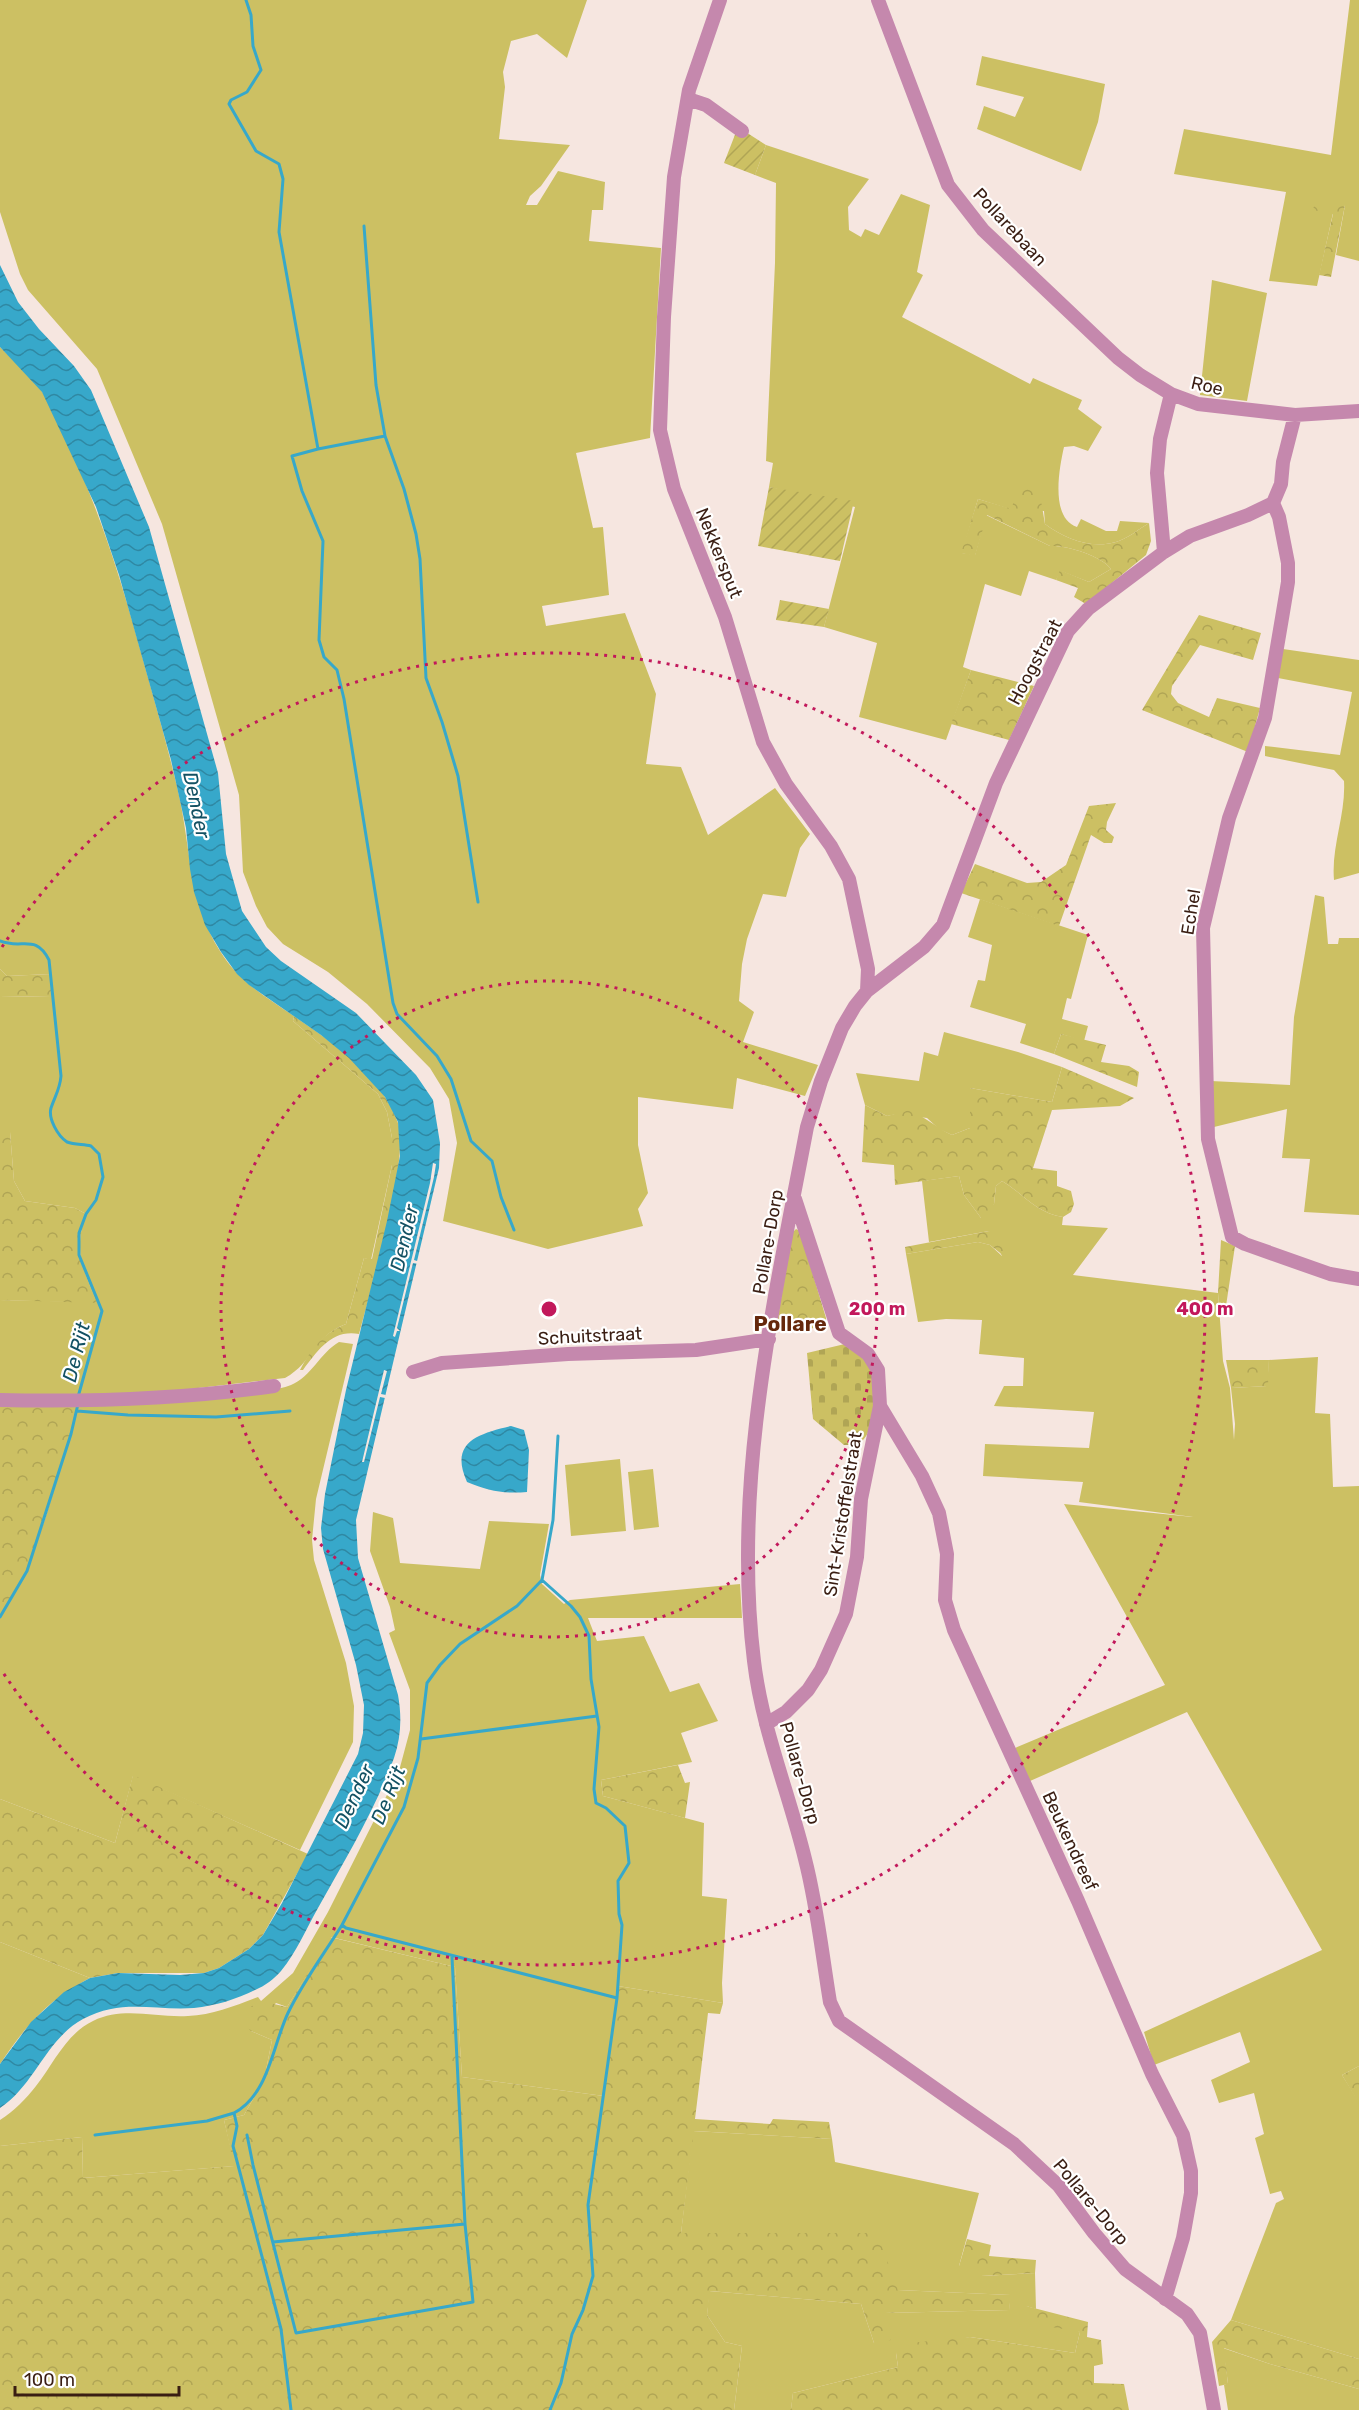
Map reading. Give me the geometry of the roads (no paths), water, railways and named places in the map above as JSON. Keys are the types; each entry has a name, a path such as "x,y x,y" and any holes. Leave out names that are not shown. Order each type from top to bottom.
{"street":[{"name":"Nekkersput","path":"720,0 687,99 674,177 664,317 660,430 674,489 725,618 763,742 786,784 831,846 849,879 868,969 867,991"},
{"name":"Pollarebaan","path":"878,0 948,185 969,214 982,230 1118,358 1171,394"},
{"path":"687,99 706,105 742,131"},
{"name":"Roe","path":"1164,552 1157,473 1160,439 1171,394 1198,404 1295,416 1359,411"},
{"path":"1273,503 1281,484 1283,462 1295,416"},
{"name":"Hoogstraat","path":"867,991 924,947 943,925 996,783 1068,631 1088,609 1164,552 1190,536 1248,515 1273,503"},
{"name":"Echel","path":"1273,503 1279,517 1288,563 1288,582 1281,628 1265,718 1229,818 1203,928 1209,1139 1232,1237 1245,1244 1330,1274 1359,1279"},
{"name":"Pollare-Dorp","path":"867,991 842,1028 821,1081 807,1127 753,1442 749,1529 754,1662 766,1724 806,1860 830,2002 839,2021 1014,2144 1059,2186 1113,2256 1138,2279 1187,2313 1200,2333 1214,2410"},
{"name":"Sint-Kristoffelstraat","path":"766,1724 786,1712 808,1690 821,1670 846,1614 857,1557 861,1500 880,1406 878,1370 868,1354 839,1333 794,1196"},
{"name":"Schuitstraat","path":"412,1372 442,1364 568,1354 696,1350 769,1339"},
{"path":"0,1400 89,1402 222,1393 274,1386"},
{"name":"Beukendreef","path":"880,1406 922,1476 939,1513 947,1554 945,1600 954,1630 1078,1901 1152,2074 1182,2135 1191,2171 1191,2193 1183,2238 1165,2299"}],"water":[{"name":"Dender","path":"0,265 18,302 39,329 74,366 91,390 149,527 218,773 226,854 242,911 266,947 281,961 356,1013 416,1075 433,1100 440,1143 439,1168 356,1520 358,1558 398,1695 400,1711 399,1735 394,1758 378,1797 296,1949 281,1971 272,1979 241,1996 210,2006 194,2008 125,2007 97,2013 83,2019 59,2038 23,2087 0,2108 0,2064 31,2022 64,1992 90,1978 118,1973 180,1975 204,1973 219,1968 249,1949 263,1935 282,1903 358,1754 363,1733 364,1705 356,1665 323,1549 321,1528 325,1494 346,1390 387,1221 400,1156 398,1122 385,1097 349,1058 237,974 205,925 194,892 186,828 171,760 119,575 96,507 42,392 0,347"},
{"path":"511,1426 524,1430 529,1450 527,1492 497,1491 467,1482 462,1468 464,1449 470,1442 488,1432"}],"waterway":[{"path":"246,0 251,15 253,46 261,70 247,92 231,100 229,104 256,151 279,164 283,179 279,232 318,449 292,456 302,491 323,541 319,640 324,657 337,670 344,699 393,1003 397,1014 437,1056 451,1079 471,1141 492,1161 501,1197 514,1230"},
{"path":"364,226 376,385 385,436"},
{"path":"318,449 385,436 404,489 420,559 426,678 458,776 478,902"},
{"name":"De Rijt","path":"0,941 33,944 39,947 49,960 61,1076 50,1112 52,1122 57,1132 67,1142 91,1146 99,1154 103,1177 96,1200 86,1214 79,1233 79,1255 102,1311 78,1397"},
{"name":"De Rijt","path":"0,1617 27,1571 71,1434 78,1404"},
{"path":"77,1411 216,1417 290,1411"},
{"name":"De Rijt","path":"558,1436 553,1520 542,1580 517,1606 460,1644 427,1683 418,1758 404,1807 342,1925 346,1928 617,1998"},
{"path":"542,1580 571,1606 580,1617 589,1636 591,1679 599,1727 594,1789 596,1803 606,1808 625,1826 629,1863 618,1881 619,1914 622,1925 617,1998 588,2205 593,2276 583,2310 572,2334 561,2383 550,2410"},
{"path":"421,1739 597,1716"},
{"path":"234,2113 246,2105 262,2082 288,2013 342,1925"},
{"path":"273,2242 465,2224 452,1957"},
{"path":"95,2135 207,2121 234,2113 237,2126 233,2146 281,2329 291,2410"},
{"path":"247,2135 296,2333 473,2302 465,2224"}],"district":[{"name":"Pollare","path":"790,1323"}]}
